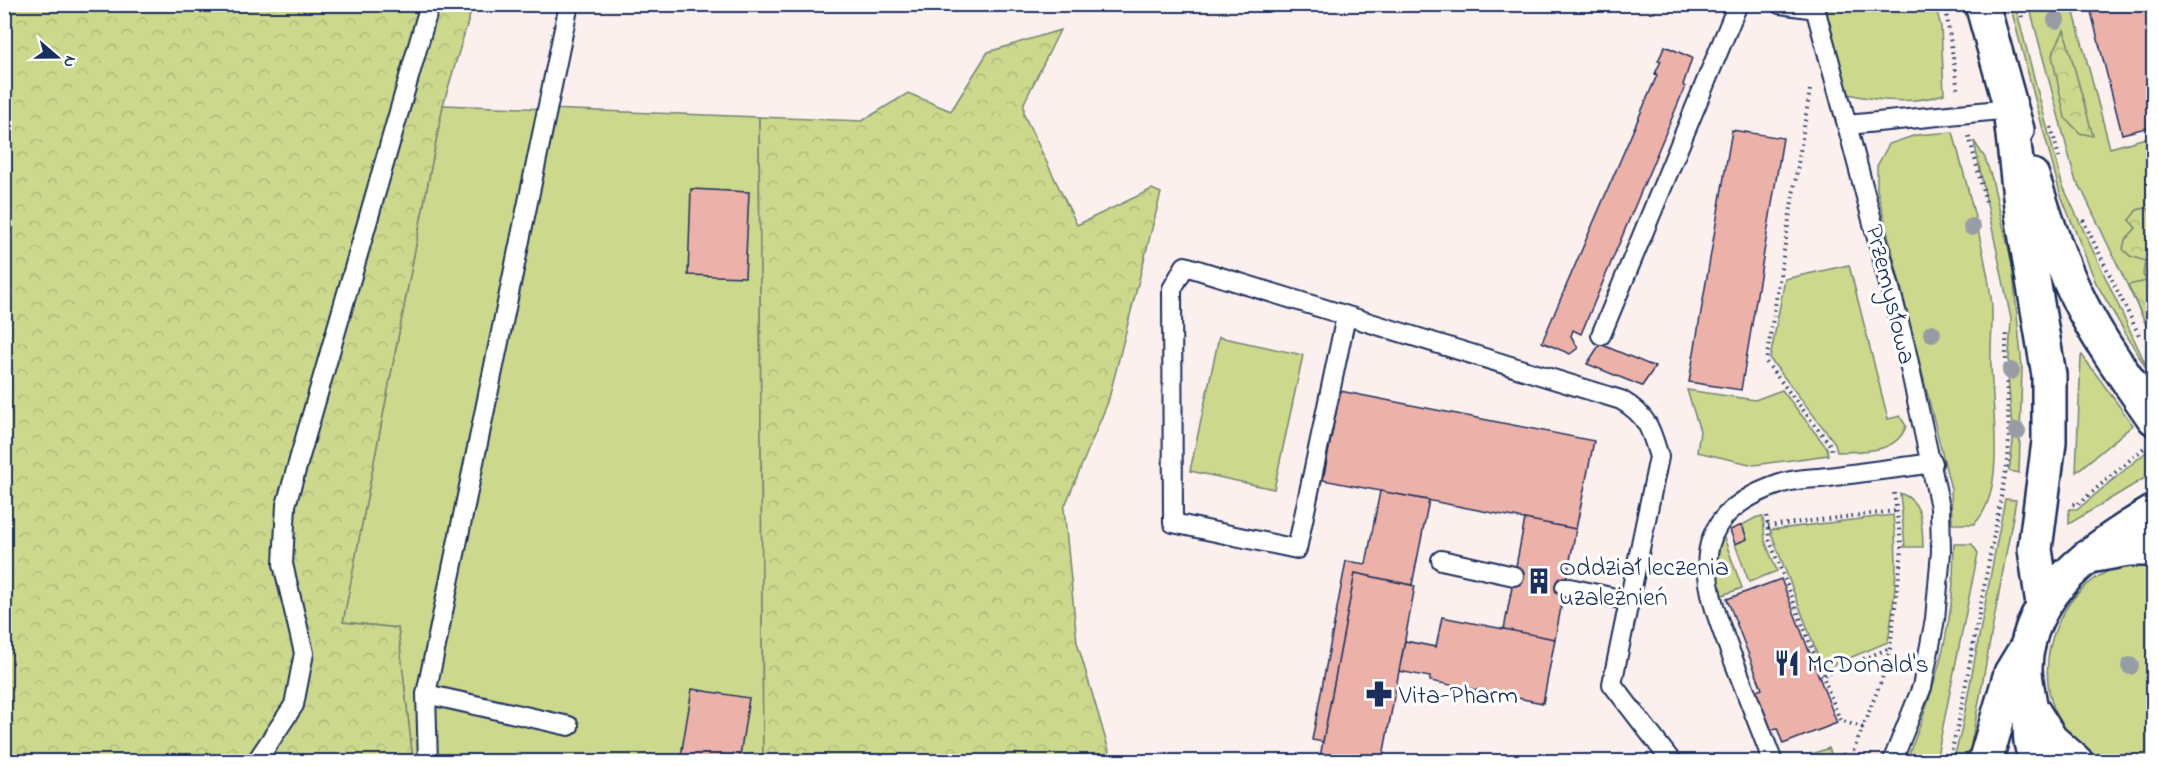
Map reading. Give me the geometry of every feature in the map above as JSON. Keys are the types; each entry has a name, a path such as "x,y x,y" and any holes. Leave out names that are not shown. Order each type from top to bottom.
{"main road":[{"path":"1982,4 2010,109 2053,241 2073,288 2149,432"},
{"path":"2010,109 2030,265 2049,375 2049,442 2035,549 2043,604"},
{"path":"1985,762 2011,673 2028,645 2043,604 2072,569 2154,512"},
{"path":"2091,556 2128,549 2154,549"},
{"path":"2028,645 2026,686 2030,706 2028,730 2039,762"},
{"path":"2030,706 2051,740 2076,762"}],"lane":[{"path":"256,762 294,705 304,653 284,564 286,505 430,4"},
{"path":"428,762 426,694 569,4"},
{"path":"1601,335 1738,4"},
{"path":"1780,4 1815,7"},
{"name":"Przemysłowa","path":"1815,7 1877,233 1933,464 1941,507 1941,552 1935,619 1922,687 1892,762"},
{"path":"1847,125 2010,109"},
{"path":"1346,316 1297,549 1173,523 1172,289 1185,266 1621,400 1639,411 1653,435 1659,457 1612,684 1672,762"},
{"path":"1773,762 1716,618 1708,583 1706,557 1715,527 1729,511 1763,491 1782,483 1933,464"},
{"path":"1441,560 1514,576"},
{"path":"1565,587 1629,601"},
{"path":"426,694 569,726"}],"path":[{"path":"1945,4 1955,81 1987,209"},
{"path":"2019,4 2025,27"},
{"path":"1826,51 1816,55 1766,362 1831,447 1833,459"},
{"path":"2048,118 2060,163"},
{"path":"2078,210 2144,344"},
{"path":"1949,762 1959,720 2010,439 2004,364 2007,320"},
{"path":"2001,494 2077,505 2149,432"},
{"path":"1849,762 1864,728 1890,648 1902,550 1893,489 1901,489"},
{"path":"1763,491 1769,539 1821,677 1840,720 1864,728"},
{"path":"1768,526 1896,511"},
{"path":"1821,677 1890,648"}],"green space":[{"path":"4,5 473,5 443,105 343,622 398,628 413,761 5,761"},
{"path":"1824,5 1935,5 1941,26 1944,94 1919,100 1894,101 1844,93"},
{"path":"2010,5 2015,5 2062,184 2153,380 2096,283 2060,193"},
{"path":"2029,5 2072,5 2110,148 2153,136 2153,339 2080,186 2076,182"},
{"path":"1060,30 1024,103 1024,115 1077,225 1152,189 1161,193 1108,402 1064,508 1077,642 1112,761 763,761 759,117 862,121 908,93 951,111 988,52"},
{"path":"2064,30 2093,136 2080,133 2065,118 2052,55"},
{"path":"443,105 759,117 763,761 413,761 398,628 343,622"},
{"path":"1953,132 1979,235 1992,306 1994,471 1991,492 1984,510 1974,524 1952,524 1951,489 1877,190 1877,166 1889,144 1916,135"},
{"path":"1974,141 1985,158 1992,179 2012,263 2022,367 2019,473 2009,471 2013,442 2008,376 2011,319"},
{"path":"2145,208 2153,210 2153,339 2128,285 2147,281 2143,275 2145,261 2130,256 2123,249 2125,240 2136,228 2129,220 2137,210"},
{"path":"1849,265 1888,419 1900,416 1906,426 1895,442 1887,446 1867,451 1837,452 1835,443 1770,359 1785,279"},
{"path":"1219,337 1303,355 1274,489 1190,471"},
{"path":"2082,355 2133,425 2076,472 2081,357"},
{"path":"1687,390 1755,400 1782,390 1827,448 1828,455 1754,465 1697,452 1700,431"},
{"path":"2151,448 2153,473 2069,524 2069,509 2078,509"},
{"path":"1900,493 1914,502 1918,508 1922,522 1923,547 1905,547"},
{"path":"2005,499 2016,500 1968,761 1953,761 1961,732"},
{"path":"1893,515 1896,547 1895,578 1888,642 1823,669 1770,530"},
{"path":"1757,517 1763,517 1765,541 1777,571 1749,582 1735,544 1747,539 1742,525"},
{"path":"1720,537 1724,538 1742,588 1720,596 1712,570"},
{"path":"1954,544 1972,544 1978,553 1936,761 1906,761 1928,704 1944,645 1952,597"},
{"path":"2153,563 2153,761 2118,763 2095,760 2074,741 2056,714 2048,685 2049,655 2057,626 2072,600 2094,580 2121,567"},
{"path":"1829,748 1832,757 1845,753 1845,761 1792,761"}],"building":[{"path":"2089,4 2154,4 2154,126 2122,134"},
{"path":"1665,46 1692,58 1683,85 1685,87 1581,334 1573,330 1571,336 1578,348 1570,354 1542,342 1657,75 1655,74 1661,61 1658,61"},
{"path":"1732,130 1783,138 1741,390 1689,382"},
{"path":"691,189 749,192 745,277 688,275"},
{"path":"1600,344 1655,367 1642,386 1587,364"},
{"path":"1340,391 1594,441 1576,529 1323,480"},
{"path":"1380,491 1429,500 1412,585 1355,573 1323,742 1312,740 1346,561 1366,564"},
{"name":"Oddział leczenia uzależnień","path":"1525,519 1576,529 1555,639 1504,629"},
{"path":"1742,525 1747,539 1735,544 1730,530"},
{"path":"1355,573 1415,586 1382,762 1319,762"},
{"path":"1781,579 1837,723 1783,744 1777,728 1771,730 1756,691 1762,689 1727,599"},
{"path":"1442,617 1555,639 1543,703 1430,681 1430,677 1399,671 1405,641 1436,647"},
{"path":"692,689 749,698 739,762 680,762"}],"place":[{"name":"Oddział leczenia uzależnień","path":"1539,581"},
{"name":"McDonald's","path":"1787,663"},
{"name":"Vita-Pharm","path":"1379,694"}]}
